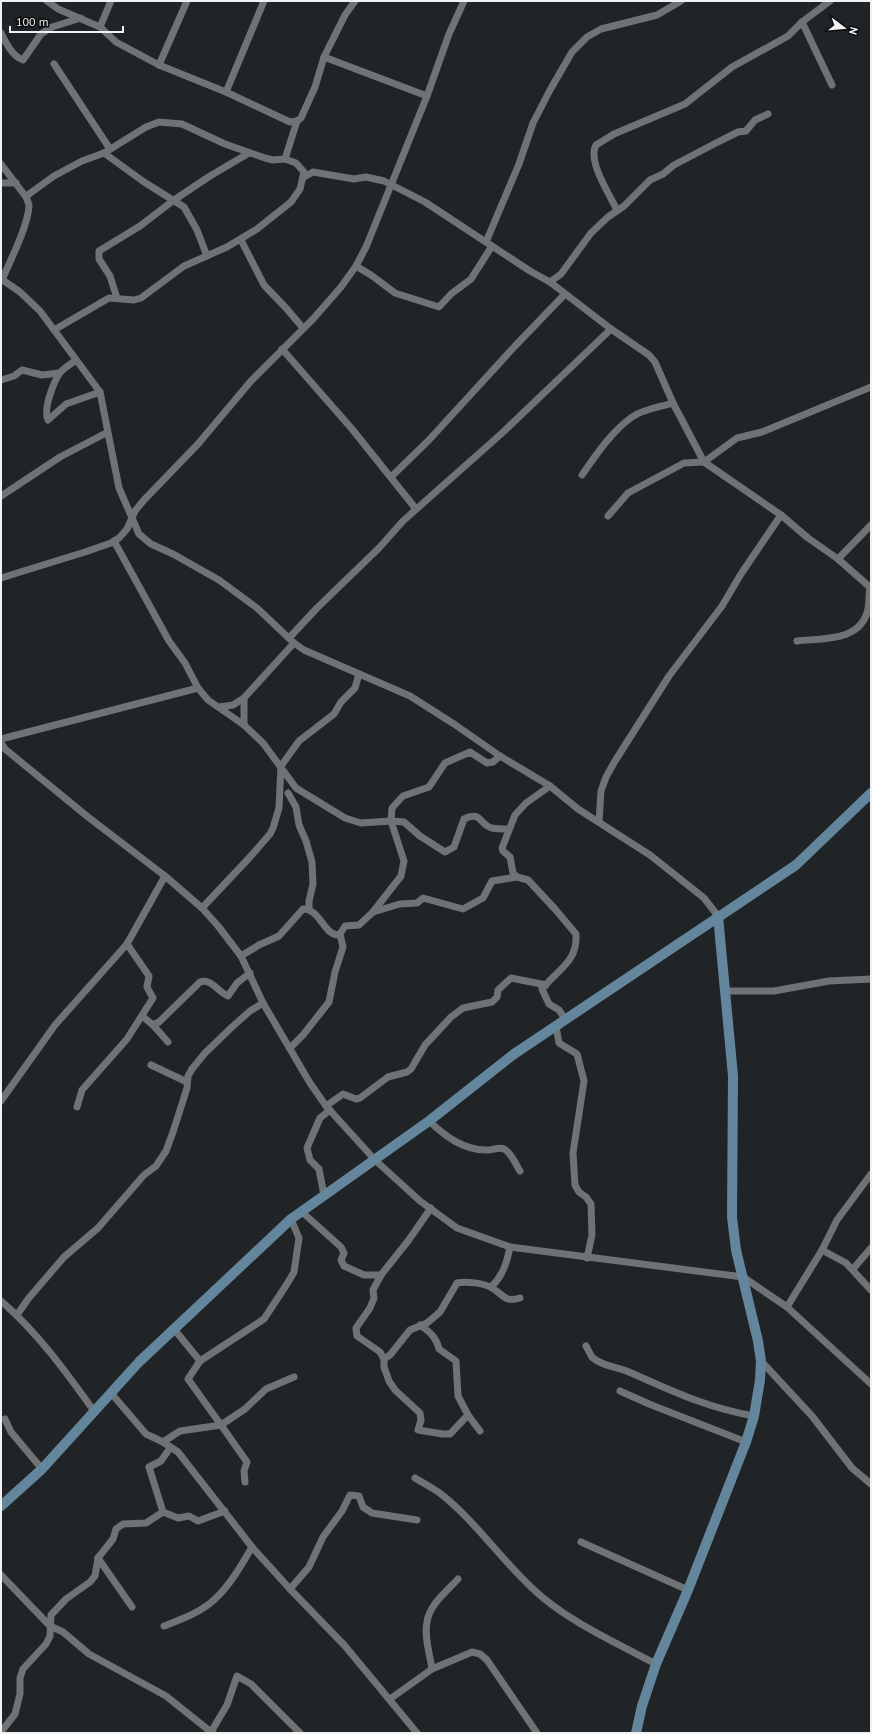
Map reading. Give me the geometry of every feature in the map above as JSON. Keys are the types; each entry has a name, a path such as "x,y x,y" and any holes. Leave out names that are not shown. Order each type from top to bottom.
{"main road":[{"path":"1,1506 42,1469 110,1393 174,1329 291,1219 429,1121 514,1054 796,865 871,793"},
{"path":"636,1733 642,1706 656,1664 688,1590 746,1442 754,1416 760,1380 761,1360 736,1250 732,1217 733,1076 718,916"}],"street":[{"path":"47,1 58,9 100,27 116,42 159,65 226,92 283,120 297,121"},
{"path":"100,27 111,1"},
{"path":"159,65 187,1"},
{"path":"226,92 264,1"},
{"path":"286,158 297,121 301,118 315,87 324,57 345,15 354,1"},
{"path":"1,578 85,552 114,541 127,529 132,518 144,500 198,444 251,381 341,287 356,266 366,247 427,96 449,34 464,1"},
{"path":"356,266 395,293 440,307 451,294 471,279 489,244 533,123 572,52 587,37 601,29 657,15 681,1"},
{"path":"617,210 599,175 594,156 596,145 614,134 685,104 732,67 788,36 802,22 830,1"},
{"path":"1,33 18,58 23,60 41,34 52,27 82,18"},
{"path":"802,22 832,85"},
{"path":"1,49 8,45"},
{"path":"324,57 427,96"},
{"path":"54,64 107,151 144,182 184,207 197,230 208,256"},
{"path":"550,282 561,274 591,233 608,216 635,196 650,180 663,174 674,165 716,143 738,132 746,131 755,120 768,114"},
{"path":"26,197 54,176 82,161 107,151 146,127 165,121 182,124 225,144 250,153 273,160 286,158 296,163 301,168 304,177 300,189 291,202 257,230 241,240 184,266 141,298 134,300 109,298 54,330"},
{"path":"118,298 110,276 100,262 99,251 140,226 174,200 210,176 250,153"},
{"path":"1,164 26,197 29,205 16,249 2,280 20,292 40,311 100,392 106,433 118,488 140,534 151,544 219,580 257,608 291,641 323,659 410,696 500,756 550,786 578,809 650,855 704,898 718,916"},
{"path":"301,168 314,172 354,179 366,177 392,184 426,202 550,282 611,329 649,355 655,362 672,403 704,462 781,515 808,538 838,559 870,588 868,611 859,626 852,632 840,637 797,641"},
{"path":"304,177 314,172"},
{"path":"1,184 16,183"},
{"path":"241,240 264,285 303,328"},
{"path":"391,477 429,440 565,294"},
{"path":"219,707 233,705 244,698 316,608 416,509 501,434 611,329"},
{"path":"282,349 352,429 416,509"},
{"path":"1,380 14,376 22,370 42,376 59,373 76,360"},
{"path":"59,373 47,404 46,416 48,420 66,404 100,392"},
{"path":"608,516 628,493 684,463 704,462 737,438 762,432 871,387"},
{"path":"582,475 599,451 616,431 632,417 648,410 672,403"},
{"path":"1,496 60,457 106,433"},
{"path":"599,822 601,791 615,761 669,676 722,606 741,574 781,515"},
{"path":"838,559 871,524"},
{"path":"114,541 198,688 208,700 244,725 263,743 296,788 346,818 361,823 392,821 404,822 420,836 445,852 454,847 464,819 471,816 478,817 491,828 509,829"},
{"path":"202,908 270,834 280,808 280,766 299,741 334,714 341,702 355,688 359,674"},
{"path":"1,739 198,688"},
{"path":"244,698 244,725"},
{"path":"1,756 3,746 88,817 165,876 202,908 241,956 264,1003 310,1083 328,1108 375,1160 420,1201 457,1228 510,1247 743,1277 787,1307 871,1384"},
{"path":"290,1048 303,1035 329,1002 342,947 340,934 345,926 359,924 373,912 401,876 404,861 392,821 392,808 403,796 429,787 445,763 470,752 487,763 493,762 500,756"},
{"path":"516,877 513,872 510,857 503,851 502,848 509,829 515,815 526,804 550,786"},
{"path":"280,796 296,788"},
{"path":"288,793 296,807 299,825 306,841 312,862 314,884 309,901 309,910"},
{"path":"1,1101 55,1025 127,944 165,876"},
{"path":"373,912 400,904 417,903 423,898 463,909 482,898 492,881 516,877 528,880 552,905 576,934 573,955 559,973 542,989 549,1004 559,1010 565,1019"},
{"path":"241,956 259,945 279,936 303,909 309,910 333,935 340,934"},
{"path":"77,1107 82,1090 127,1039 153,998 147,987 150,977 127,944"},
{"path":"153,1025 159,1022 200,982 204,980 211,983 223,994 228,996 237,983 250,973"},
{"path":"324,1195 319,1169 310,1160 307,1148 320,1118 328,1108 343,1094 356,1099 360,1098 388,1077 407,1072 412,1069 425,1045 451,1018 463,1008 492,1002 497,997 498,990 511,978 546,985"},
{"path":"725,991 774,991 829,982 871,979"},
{"path":"17,1315 28,1299 64,1257 98,1228 144,1175 156,1166 166,1151 192,1069 205,1053 250,1011 264,1003"},
{"path":"142,1016 153,1025 168,1042"},
{"path":"556,1026 560,1043 577,1054 584,1081 573,1153 575,1184 579,1192 586,1197 591,1204 592,1235 587,1258"},
{"path":"151,1065 187,1082"},
{"path":"429,1121 440,1132 464,1146 487,1151 496,1148 504,1149 511,1155 520,1171"},
{"path":"787,1307 822,1250 837,1220 871,1174"},
{"path":"431,1208 408,1241 380,1274 373,1290 373,1302 356,1328 356,1332 357,1336 380,1352 384,1359 384,1367 389,1381 395,1390 420,1413 421,1420 418,1430 450,1434 468,1415"},
{"path":"301,1211 341,1247 344,1253 341,1260 344,1266 364,1275 380,1274"},
{"path":"245,1482 244,1472 247,1462 188,1379 200,1361 264,1319 294,1272 299,1238 291,1219"},
{"path":"491,1287 496,1282 506,1265 510,1247"},
{"path":"853,1269 871,1248"},
{"path":"822,1250 835,1256 853,1269 871,1290"},
{"path":"384,1359 410,1330 427,1323 440,1312 457,1283 466,1282 491,1287 506,1299 520,1298"},
{"path":"1,1301 17,1315 50,1351 94,1411"},
{"path":"420,1325 432,1333 439,1349 456,1361 458,1396 468,1415 480,1431"},
{"path":"174,1329 200,1361"},
{"path":"586,1346 593,1357 612,1367 627,1371 666,1390 709,1405 754,1416"},
{"path":"761,1360 812,1416 852,1468 871,1484"},
{"path":"164,1442 180,1432 221,1425 245,1409 266,1389 294,1377"},
{"path":"620,1391 746,1442"},
{"path":"110,1393 146,1434 164,1442 170,1448 178,1452 252,1547 290,1589 346,1646 417,1733"},
{"path":"5,1419 11,1432 42,1469"},
{"path":"163,1512 149,1468 161,1461 170,1448"},
{"path":"415,1478 440,1493 471,1521 532,1588 552,1605 598,1634 656,1664"},
{"path":"290,1589 309,1567 323,1537 342,1511 350,1495 359,1496 363,1507 372,1513 417,1520"},
{"path":"163,1512 178,1518 189,1516 198,1521 225,1511"},
{"path":"1,1732 15,1714 20,1694 20,1678 24,1669 46,1644 50,1636 51,1615 66,1599 90,1582 95,1576 98,1558 112,1539 116,1529 123,1524 146,1523 163,1512"},
{"path":"581,1542 688,1590"},
{"path":"164,1626 197,1612 216,1598 238,1570 252,1547"},
{"path":"98,1558 132,1607"},
{"path":"1,1575 50,1626 63,1632 89,1654 166,1696 204,1726 213,1730 227,1705 237,1676 252,1684 300,1733"},
{"path":"432,1669 426,1630 427,1621 432,1608 458,1579"},
{"path":"35,1610 51,1615"},
{"path":"390,1699 432,1669 472,1652 480,1654 487,1660 537,1733"}]}
